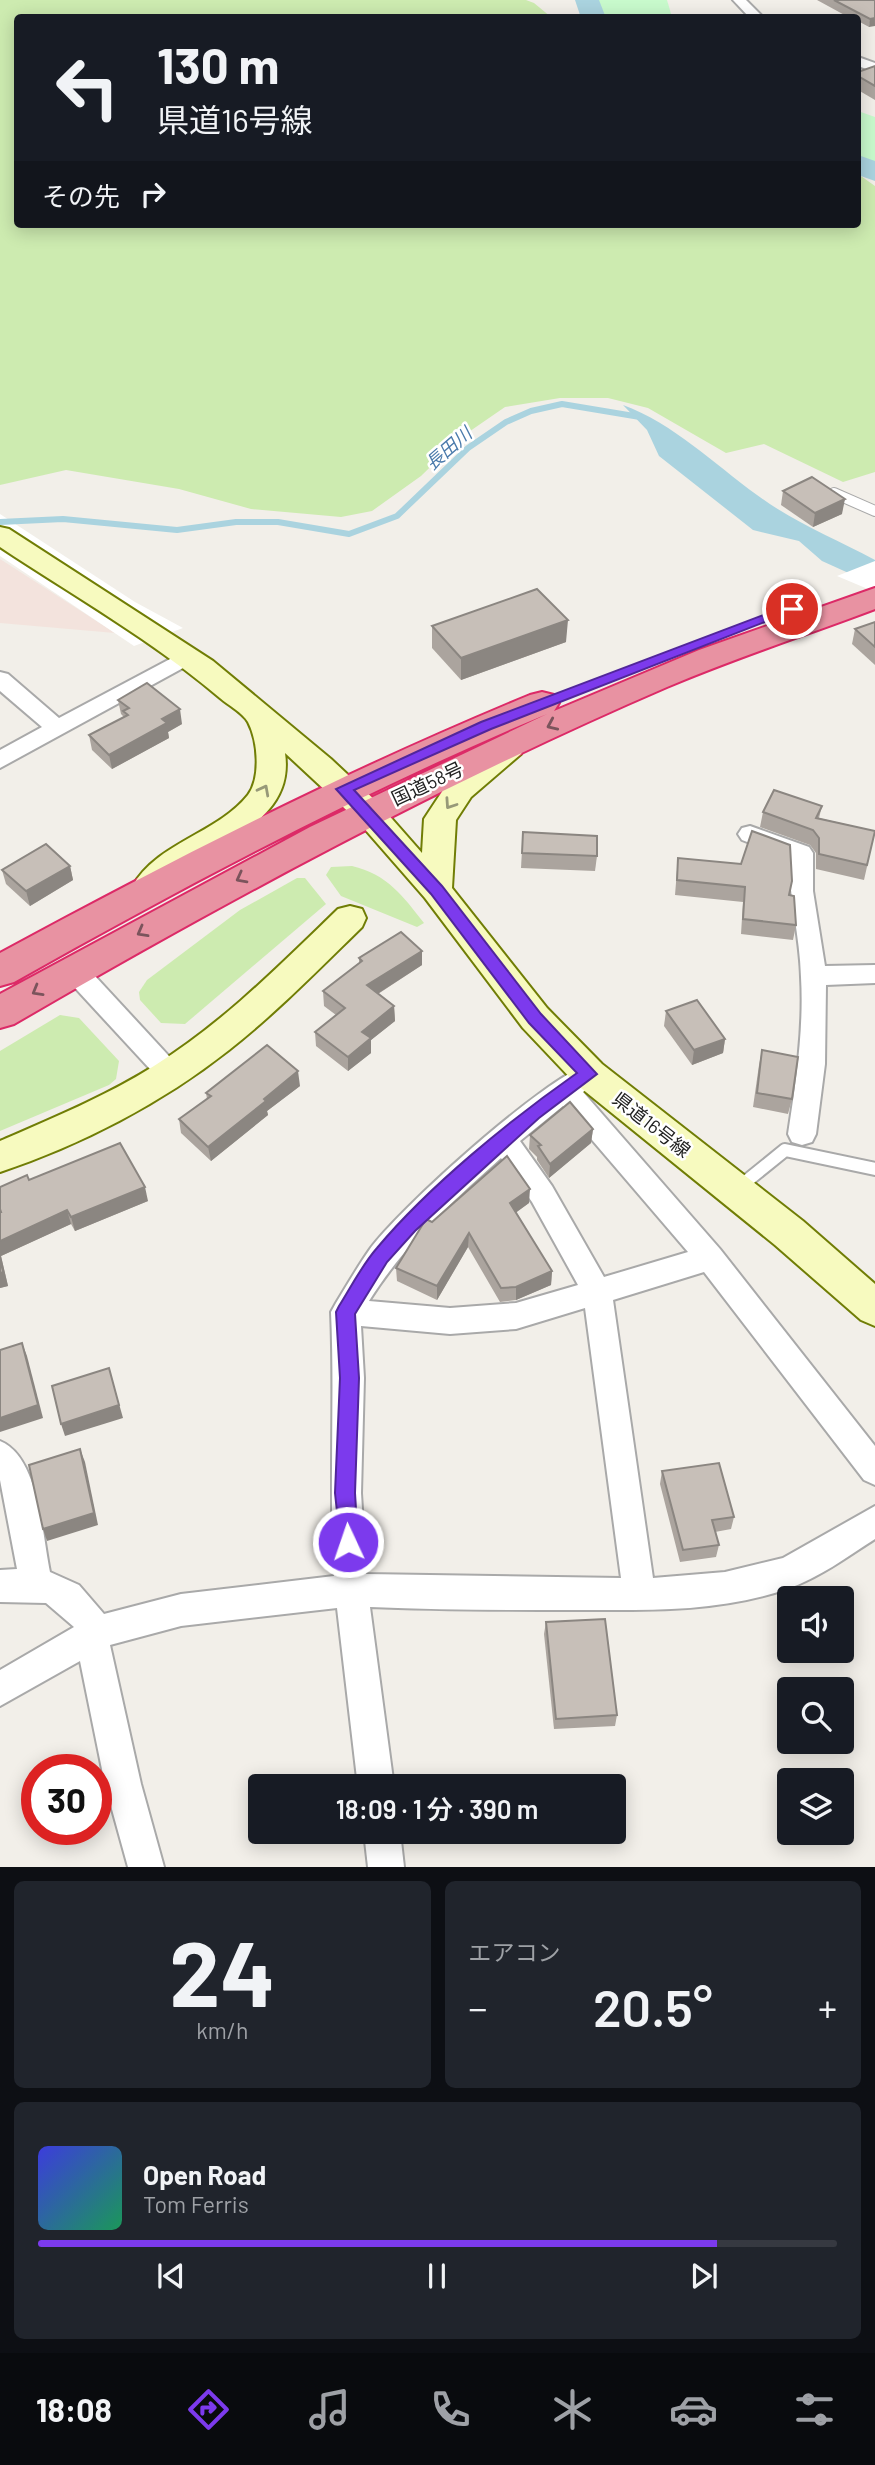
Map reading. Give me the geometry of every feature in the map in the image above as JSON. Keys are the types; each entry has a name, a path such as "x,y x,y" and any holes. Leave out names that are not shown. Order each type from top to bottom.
{"highway":[{"name":"国道58号","path":"0,971 138,896 355,800 517,741 870,586"},
{"name":"国道58号","path":"0,1013 355,800 444,743 595,682 870,586"}],"street":[{"path":"739,0 754,14"},
{"name":"県道16号線","path":"0,535 158,637 261,715 355,800 436,890 535,1018 577,1082 735,1190 875,1308"},
{"path":"0,760 187,657"},
{"path":"0,679 56,728"},
{"path":"138,896 183,856 242,818 262,795 271,772 270,752 261,715"},
{"path":"436,890 440,819 460,789 517,741"},
{"path":"750,834 801,853 801,891 814,976 813,1065 802,1134"},
{"path":"0,1157 113,1107 170,1074 275,991 350,918"},
{"path":"74,970 170,1074"},
{"path":"814,976 875,974"},
{"path":"374,1774 351,1590 345,1493 349,1378 346,1312 381,1256 408,1225 501,1140 577,1082 875,1470"},
{"path":"501,1140 514,1153 542,1194 598,1293 639,1592"},
{"path":"346,1312 450,1321 516,1316 710,1258"},
{"path":"0,1455 14,1472 36,1583"},
{"path":"0,1689 94,1634 181,1609 351,1590 441,1594 675,1594 725,1588 786,1573 819,1557 875,1521"},
{"path":"0,1586 36,1583 57,1587 79,1605 94,1634 123,1784 146,1867"},
{"path":"383,1844 386,1867"}],"lane":[{"path":"834,493 875,511"},
{"path":"735,1190 785,1150 875,1169"}],"shaded area":[{"path":"0,559 115,633 0,623"}],"green space":[{"path":"0,0 526,0 547,14 14,14 14,228 861,228 861,176 875,186 875,472 843,482 764,444 726,453 648,408 608,398 560,398 505,407 460,438 421,476 372,511 341,517 251,509 179,489 66,470 0,485"},
{"path":"587,0 667,0 671,14 593,14"},
{"path":"861,112 875,117 875,172 861,165"},
{"path":"352,866 385,880 424,923 417,927 341,896 326,875 331,867"},
{"path":"297,878 305,878 326,904 185,1024 161,1023 140,1000 139,992 147,980 240,910"},
{"path":"60,1015 79,1018 119,1061 116,1079 109,1085 0,1131 0,1051"}],"water":[{"path":"623,405 676,433 786,514 875,560 875,585 822,561 799,541 753,530 659,456 647,430"}],"pier":[{"path":"0,514 135,602 183,628 134,646 0,556"},
{"path":"875,561 875,592 837,576"}],"building":[{"path":"834,0 875,0 875,18 870,19"},
{"path":"875,66 875,86 861,78 861,71"},
{"path":"812,477 845,499 815,513 783,491"},
{"path":"537,589 568,620 461,658 432,626"},
{"path":"875,622 875,647 855,629"},
{"path":"147,683 180,709 162,719 167,723 109,755 89,735 128,715 123,711 129,708 118,700"},
{"path":"774,790 822,806 816,818 875,831 867,865 819,854 819,838 813,830 763,812"},
{"path":"752,831 790,845 792,881 789,895 794,896 796,925 743,919 745,887 677,880 678,858 741,864"},
{"path":"523,832 597,836 597,856 522,853"},
{"path":"46,844 70,866 26,891 2,870"},
{"path":"401,932 422,951 367,985 394,1006 362,1032 371,1038 348,1057 315,1032 345,1008 323,991 362,961 359,958"},
{"path":"697,1000 725,1039 694,1050 666,1011"},
{"path":"267,1045 298,1071 264,1099 266,1101 208,1147 179,1119 211,1096 206,1093"},
{"path":"762,1050 798,1057 792,1099 757,1093"},
{"path":"570,1102 593,1129 550,1164 538,1146 541,1145 530,1135"},
{"path":"120,1143 145,1187 71,1217 67,1210 0,1241 0,1187 27,1175 29,1180"},
{"path":"507,1156 530,1189 510,1203 552,1271 516,1287 501,1288 469,1233 437,1286 396,1268 426,1219 432,1222"},
{"path":"22,1343 38,1405 0,1418 0,1350"},
{"path":"109,1368 119,1405 61,1424 52,1386"},
{"path":"80,1449 94,1513 43,1529 29,1465"},
{"path":"719,1463 734,1517 712,1520 719,1545 683,1550 662,1471"},
{"path":"605,1619 617,1715 556,1719 546,1622"}],"waterway":[{"path":"587,0 592,14"},
{"path":"861,165 875,172"},
{"name":"長田川","path":"0,522 63,519 177,530 236,522 278,522 349,534 397,516 468,448 506,422 531,411 562,404 640,417"}],"route":[{"path":"348,1542 345,1493 349,1378 346,1312 381,1256 408,1225 533,1113 589,1074 535,1018 436,890 367,811 344,789 486,725 792,609"}]}
